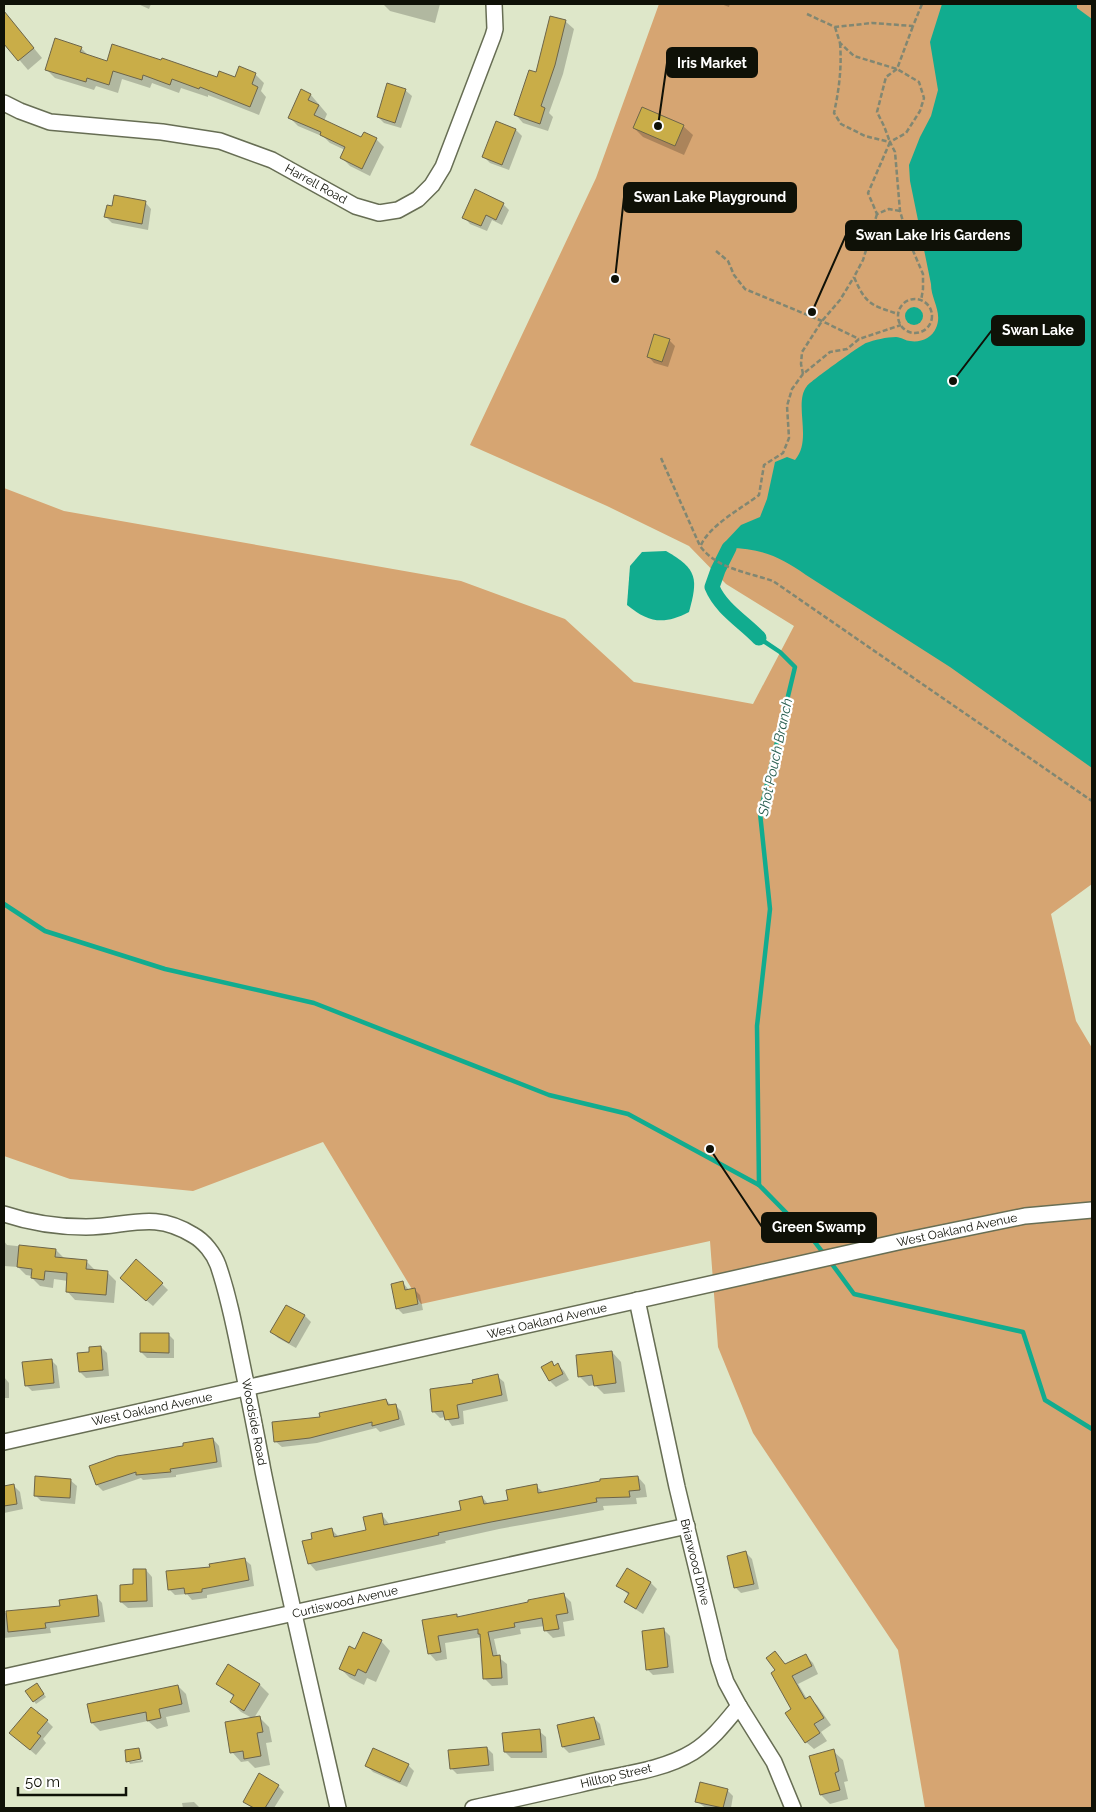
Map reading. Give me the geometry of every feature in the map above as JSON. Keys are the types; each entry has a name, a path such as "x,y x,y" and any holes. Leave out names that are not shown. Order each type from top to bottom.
{"street":[{"name":"Harrell Road","path":"4,103 50,122 162,132 220,141 272,160 355,206 371,211 388,213 409,206 418,199 432,184 443,167 493,36 495,22 494,4"},
{"name":"West Oakland Avenue","path":"4,1442 852,1252 1025,1216 1092,1210"},
{"name":"Woodside Road","path":"4,1214 59,1226 88,1227 150,1220 173,1224 195,1236 209,1249 219,1270 233,1320 338,1808"},
{"name":"Briarwood Drive","path":"637,1300 686,1526 726,1682 774,1762 793,1808"},
{"name":"Curtiswood Avenue","path":"4,1678 686,1526"},
{"name":"Hilltop Street","path":"473,1808 638,1772 670,1763 703,1745 716,1734 739,1706"}],"path":[{"path":"921,301 923,274 908,239 900,211 895,152 877,112 886,77 897,69 922,4"},
{"path":"807,14 835,28 872,24 913,26"},
{"path":"835,28 840,43 841,62 834,113 841,124 865,136 890,142"},
{"path":"803,374 801,364 802,352 822,321 840,300 863,260 877,214 868,194 890,142 906,133 920,111 924,98 919,82 897,69 854,56 840,43"},
{"path":"877,214 889,209 900,211"},
{"path":"716,251 728,261 734,275 745,289 822,321 859,339"},
{"path":"854,278 862,296 874,306 898,314"},
{"path":"911,300 921,301 929,307 932,313 930,325 924,331 916,333 907,332 901,325 898,314 904,304 911,300"},
{"path":"700,546 704,538 712,531 759,495 764,466 783,453 789,438 787,406 792,389 803,374 830,352 847,348 859,339 901,325"},
{"path":"661,458 700,546 707,555 727,568 742,570 773,580 1092,801"}],"shaded area":[{"path":"659,4 1092,4 1092,884 1051,914 1076,1021 1092,1048 1092,1808 925,1808 898,1650 753,1433 718,1347 710,1241 421,1304 323,1142 193,1191 70,1179 4,1156 4,488 64,511 461,581 565,619 634,682 753,704 794,626 726,584 689,546 607,506 470,445 596,178"}],"water":[{"path":"942,4 1077,4 1077,8 1092,19 1092,768 950,667 797,569 770,555 740,548 729,548 725,542 741,525 760,517 767,499 775,462 787,457 795,460 800,452 803,432 802,402 803,393 807,386 836,363 866,343 892,337 908,341 922,340 932,335 936,328 938,317 910,181 909,165 931,116 938,90 930,42"},
{"path":"914,307 920,310 923,316 920,322 914,325 908,322 905,316 908,310"},
{"path":"666,551 677,557 690,570 693,576 694,591 689,612 672,619 650,619 642,616 627,605 630,566 642,552"}],"building":[{"path":"4,11 34,48 18,61 4,44"},
{"path":"550,16 566,20 555,65 541,106 545,108 540,124 514,115 529,70 536,72"},
{"path":"55,38 82,47 80,52 107,61 112,44 161,60 162,58 217,77 219,71 235,77 239,66 256,73 252,84 258,87 250,107 200,87 199,89 172,79 170,85 143,75 142,80 113,71 109,85 87,78 86,82 45,70"},
{"path":"387,83 406,89 395,123 377,117"},
{"path":"301,89 311,94 308,100 319,105 314,115 361,137 364,132 377,138 362,169 340,158 345,147 320,135 321,132 288,118"},
{"path":"642,107 684,125 675,146 633,128"},
{"path":"496,121 516,129 502,165 482,157"},
{"path":"475,189 504,203 496,220 486,215 481,226 462,218"},
{"path":"114,195 146,201 142,224 104,217 107,205 112,206"},
{"path":"654,334 670,339 662,362 647,357"},
{"path":"19,1245 56,1249 55,1257 87,1260 86,1269 108,1271 106,1295 66,1292 67,1273 45,1271 44,1280 31,1278 32,1269 17,1267"},
{"path":"136,1259 163,1283 146,1301 120,1278"},
{"path":"403,1281 405,1290 415,1288 418,1304 396,1309 391,1284"},
{"path":"286,1305 305,1315 289,1343 270,1332"},
{"path":"140,1333 169,1333 169,1353 140,1352"},
{"path":"101,1346 103,1370 79,1372 77,1353 89,1352 89,1347"},
{"path":"612,1351 616,1383 594,1386 592,1375 578,1377 576,1355"},
{"path":"52,1359 54,1383 25,1386 22,1362"},
{"path":"552,1361 554,1366 558,1363 563,1374 549,1381 541,1367"},
{"path":"498,1374 502,1395 457,1405 459,1418 445,1420 443,1411 432,1412 430,1389 473,1383 472,1380"},
{"path":"386,1399 388,1405 396,1404 399,1419 372,1426 372,1422 310,1438 274,1442 272,1422 320,1417 319,1413"},
{"path":"213,1438 217,1462 170,1469 171,1472 136,1475 136,1472 96,1485 89,1466 117,1456 183,1446 183,1443"},
{"path":"35,1476 71,1479 70,1498 34,1496"},
{"path":"638,1476 640,1490 629,1491 630,1497 596,1498 597,1502 438,1533 439,1535 308,1564 302,1541 312,1539 311,1533 332,1528 334,1537 366,1530 363,1517 382,1513 384,1525 461,1510 459,1501 482,1496 484,1504 508,1500 506,1490 537,1484 538,1493 600,1481 600,1479"},
{"path":"14,1484 17,1504 4,1506 4,1486"},
{"path":"746,1551 754,1584 734,1588 727,1556"},
{"path":"245,1558 249,1580 202,1589 202,1592 185,1594 184,1588 168,1590 166,1571 210,1567 209,1564"},
{"path":"627,1568 651,1582 636,1609 624,1602 629,1593 616,1586"},
{"path":"133,1569 146,1569 147,1601 120,1602 120,1585 133,1584"},
{"path":"564,1593 568,1613 556,1615 559,1629 544,1631 542,1618 514,1623 515,1627 488,1632 493,1656 500,1655 502,1678 483,1679 478,1629 438,1636 441,1652 428,1654 422,1620 457,1614 457,1617"},
{"path":"97,1595 99,1616 45,1623 46,1628 8,1632 6,1611 60,1606 59,1600"},
{"path":"664,1628 668,1667 646,1670 642,1631"},
{"path":"363,1632 382,1640 366,1673 358,1669 355,1676 339,1669 349,1646 355,1649"},
{"path":"775,1651 785,1664 806,1654 812,1666 792,1676 805,1699 810,1696 824,1718 814,1724 820,1733 805,1743 785,1713 791,1709 771,1673 775,1670 766,1658"},
{"path":"228,1664 260,1684 244,1711 230,1702 234,1695 216,1684"},
{"path":"37,1683 44,1694 33,1702 25,1691"},
{"path":"178,1685 182,1704 159,1709 161,1718 147,1721 146,1712 91,1723 87,1704"},
{"path":"31,1707 48,1720 37,1733 41,1736 30,1750 9,1733"},
{"path":"260,1716 263,1732 257,1733 261,1756 244,1759 243,1751 230,1753 225,1722"},
{"path":"594,1717 600,1739 562,1747 557,1725"},
{"path":"540,1729 542,1752 504,1752 502,1733"},
{"path":"487,1747 489,1765 450,1769 448,1750"},
{"path":"139,1748 141,1759 126,1762 125,1750"},
{"path":"373,1748 409,1764 400,1782 365,1766"},
{"path":"834,1749 839,1771 835,1773 840,1790 820,1795 809,1756"},
{"path":"259,1773 279,1785 265,1808 254,1808 243,1802"},
{"path":"700,1782 728,1789 723,1808 695,1802"}],"waterway":[{"name":"Shot Pouch Branch","path":"729,548 712,587 727,609 759,638"},
{"name":"Shot Pouch Branch","path":"759,638 780,652 795,667 760,813 770,909 757,1026 759,1185"},
{"path":"4,904 45,931 165,969 314,1003 549,1095 628,1114 759,1185 814,1241 824,1254"},
{"path":"829,1260 854,1294 1023,1332 1045,1400 1092,1429"}],"place":[{"name":"Iris Market","path":"658,126"},
{"name":"Swan Lake Playground","path":"615,279"},
{"name":"Swan Lake Iris Gardens","path":"812,312"},
{"name":"Swan Lake","path":"953,381"},
{"name":"Green Swamp","path":"710,1149"}]}
